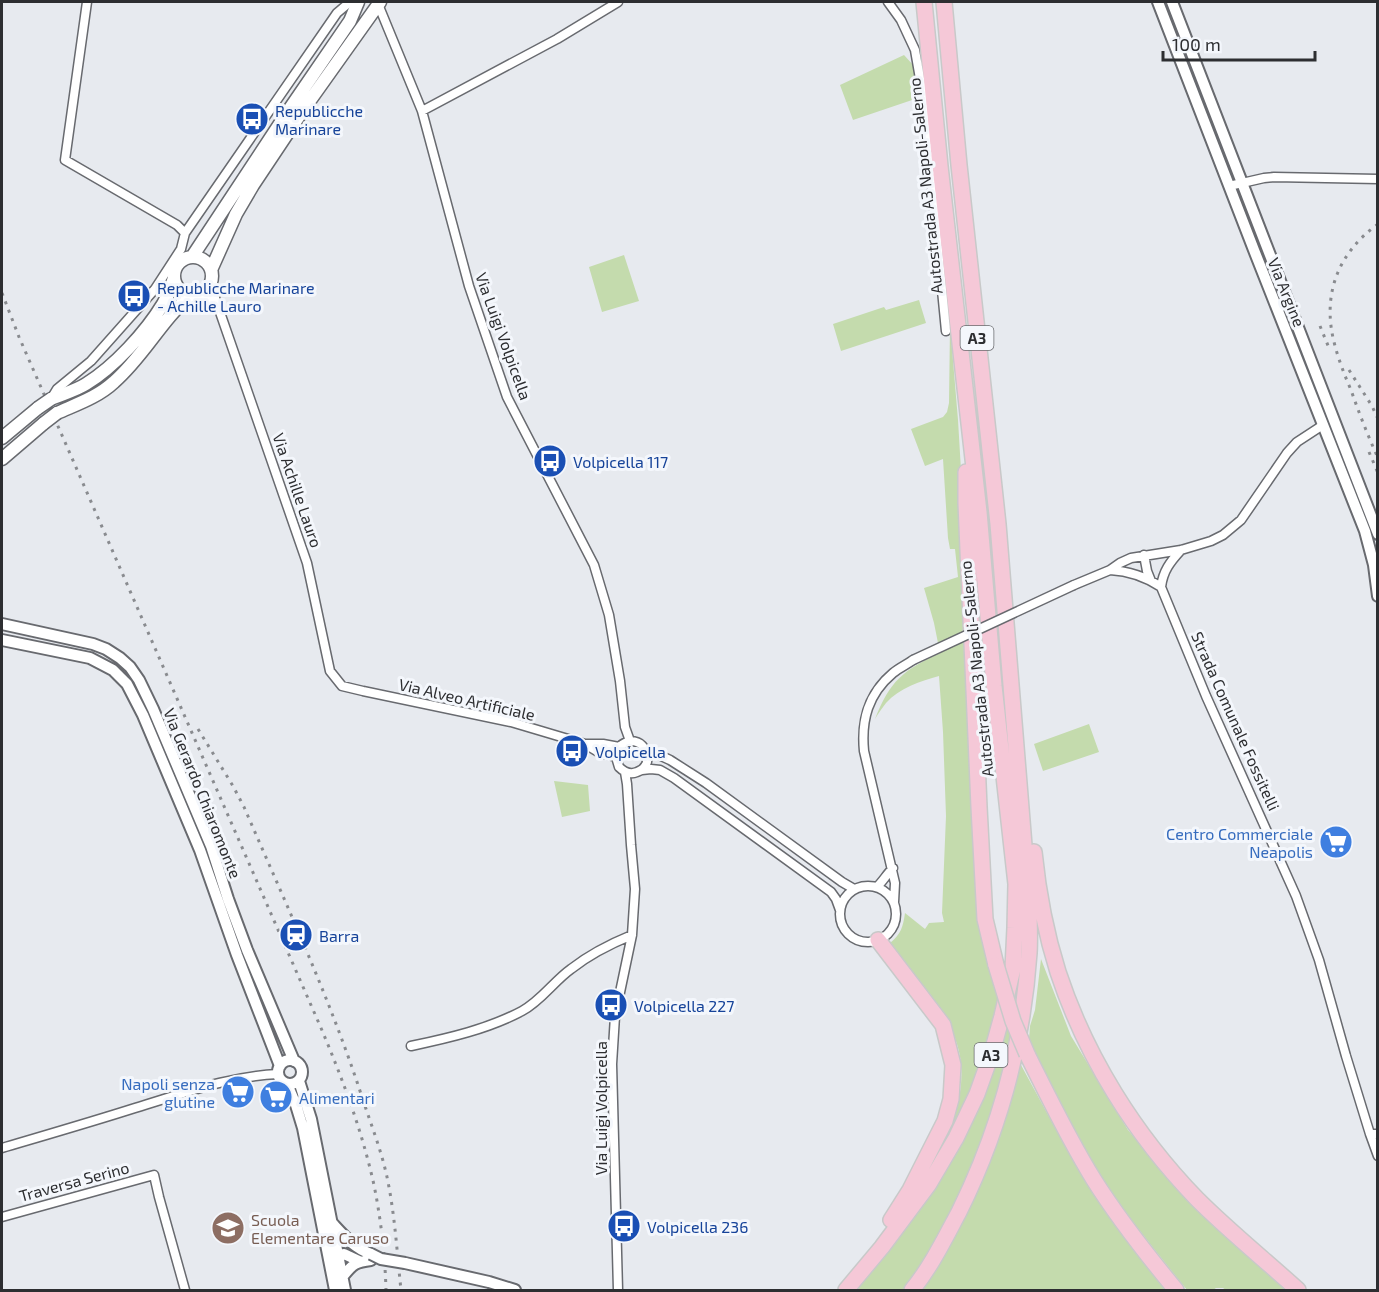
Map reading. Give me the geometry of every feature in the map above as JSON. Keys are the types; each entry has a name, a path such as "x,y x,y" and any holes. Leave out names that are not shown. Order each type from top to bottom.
{"highway":[{"name":"Autostrada A3 Napoli-Salerno","path":"846,1290 929,1184 956,1138 992,1052 1012,968 1015,928 1016,884 924,2"},
{"name":"Autostrada A3 Napoli-Salerno","path":"912,1290 951,1227 981,1164 999,1115 1019,1036 1029,952 1029,907 998,524 961,188 944,3"},
{"path":"966,388 966,503 985,919 1013,1021 1060,1120 1094,1179 1130,1232 1176,1290"},
{"path":"1011,674 1025,764 1036,866 1047,931 1058,973 1078,1024 1114,1093 1140,1133 1198,1199 1298,1290"},
{"path":"835,1290 875,1242 898,1209 937,1139 951,1099 953,1065 943,1025 878,940"}],"main road":[{"path":"192,257 350,21 358,2"},
{"path":"2,459 57,412 96,395 113,383 168,318 194,295 206,290 236,213 308,104 379,3"},
{"path":"2,438 51,399 84,385 106,370 125,351 163,303 179,264 186,258 204,260 212,275"},
{"path":"174,278 180,289 194,295"}],"street":[{"path":"87,2 65,160 177,225 185,233"},
{"path":"51,399 57,390 91,361 155,289 181,249 185,233 337,13 350,2"},
{"path":"422,111 557,39 618,2"},
{"path":"888,2 901,20 915,50 923,96 946,331"},
{"name":"Via Argine","path":"1158,2 1229,186 1377,534"},
{"name":"Via Argine","path":"1172,2 1241,183 1328,423 1367,538 1374,565 1377,596"},
{"name":"Via Luigi Volpicella","path":"379,3 422,111 469,286 507,397 594,565 609,615 625,727 630,741"},
{"path":"1229,186 1274,177 1377,179"},
{"name":"Via Achille Lauro","path":"212,275 214,295 307,563 330,671 342,686"},
{"path":"194,295 208,298 217,304"},
{"path":"894,902 896,883 864,751 863,723 866,711 882,684 893,673 913,660 1074,585 1114,570 1124,561 1144,555 1181,550 1211,541 1234,527 1297,442 1328,423"},
{"path":"1114,570 1136,574 1161,587 1166,569 1181,550"},
{"path":"1144,555 1151,581"},
{"name":"Strada Comunale Fossitelli","path":"1161,587 1206,696 1296,896 1319,960 1346,1056 1374,1134 1377,1156"},
{"name":"Via Gerardo Chiaromonte","path":"2,624 93,644 106,649 125,663 139,680 211,846 247,950 294,1061"},
{"name":"Via Gerardo Chiaromonte","path":"2,640 90,658 113,670 127,684 143,715 200,850 280,1070"},
{"name":"Via Alveo Artificiale","path":"342,686 511,722 585,744 600,753 616,757"},
{"path":"840,910 842,901 854,889 864,886 883,889 894,902 897,912 894,927 888,934 878,940 859,941 844,929 840,910 831,892 674,778 660,770 634,772 617,764 616,757 619,747 630,741 639,743 646,749 670,760 854,889"},
{"name":"Via Alveo Artificiale","path":"585,744 619,747"},
{"path":"634,772 646,765 648,760 646,749"},
{"name":"Via Luigi Volpicella","path":"618,1290 612,1064 615,1016 632,935 636,889 627,784 634,772"},
{"path":"877,887 893,868"},
{"path":"411,1046 449,1038 486,1026 523,1010 570,969 600,949 632,935"},
{"path":"2,1148 217,1083 280,1070 288,1061 294,1061 302,1070 299,1081 311,1119 325,1183 337,1255 335,1290"},
{"path":"280,1070 281,1080 287,1084 303,1128 345,1290"},
{"path":"287,1084 299,1081"},
{"name":"Traversa Serino","path":"2,1217 154,1175 185,1290"},
{"path":"331,1223 346,1239 374,1258"},
{"path":"337,1255 359,1249"},
{"path":"337,1255 359,1261"},
{"path":"343,1276 359,1261 374,1258 489,1282 515,1290"}],"green space":[{"path":"904,55 914,66 918,98 853,120 840,85"},
{"path":"624,255 639,301 602,312 589,267"},
{"path":"919,300 926,323 841,351 833,324 884,307 886,310"},
{"path":"950,325 958,420 991,973 999,1005 963,1110 938,1156 955,1116 961,1087 957,1044 938,1008 890,943 901,930 905,913 925,929 929,923 944,922 942,913 946,816 939,676 897,693 886,703 875,719 886,695 899,678 916,665 940,653 924,588 958,577 955,549 950,549 948,538 943,459 925,466 911,429 943,417 947,412"},
{"path":"1089,724 1099,752 1043,771 1034,744"},
{"path":"554,781 588,785 590,811 562,817"},
{"path":"1041,959 1071,1036 1128,1130 1197,1209 1288,1290 1216,1288 1187,1290 1133,1222 1103,1179 1076,1134 1029,1039"},
{"path":"1008,1024 1013,1034 1005,1073 966,1184 942,1232 906,1290 852,1290 895,1239"},
{"path":"1021,1065 1065,1146 1100,1202 1168,1290 920,1290 945,1251 973,1199 1000,1137"}],"railway":[{"path":"1378,224 1364,235 1343,261 1336,276 1330,307 1337,354 1378,458"},
{"path":"2,293 19,337 337,1067 358,1125 374,1185 379,1211 386,1290"},
{"path":"1320,326 1329,348"},
{"path":"1349,370 1378,419"},
{"path":"1369,452 1378,473"},
{"path":"198,729 244,807 335,1021 379,1146 387,1177 401,1290"}],"place":[{"name":"Republicche Marinare","path":"252,119"},
{"name":"Republicche Marinare - Achille Lauro","path":"134,296"},
{"name":"Volpicella 117","path":"550,461"},
{"name":"Volpicella","path":"572,751"},
{"name":"Centro Commerciale Neapolis","path":"1336,842"},
{"name":"Barra","path":"296,935"},
{"name":"Volpicella 227","path":"611,1005"},
{"name":"Napoli senza glutine","path":"238,1092"},
{"name":"Alimentari","path":"276,1097"},
{"name":"Volpicella 236","path":"624,1226"},
{"name":"Scuola Elementare Caruso","path":"228,1228"}]}
